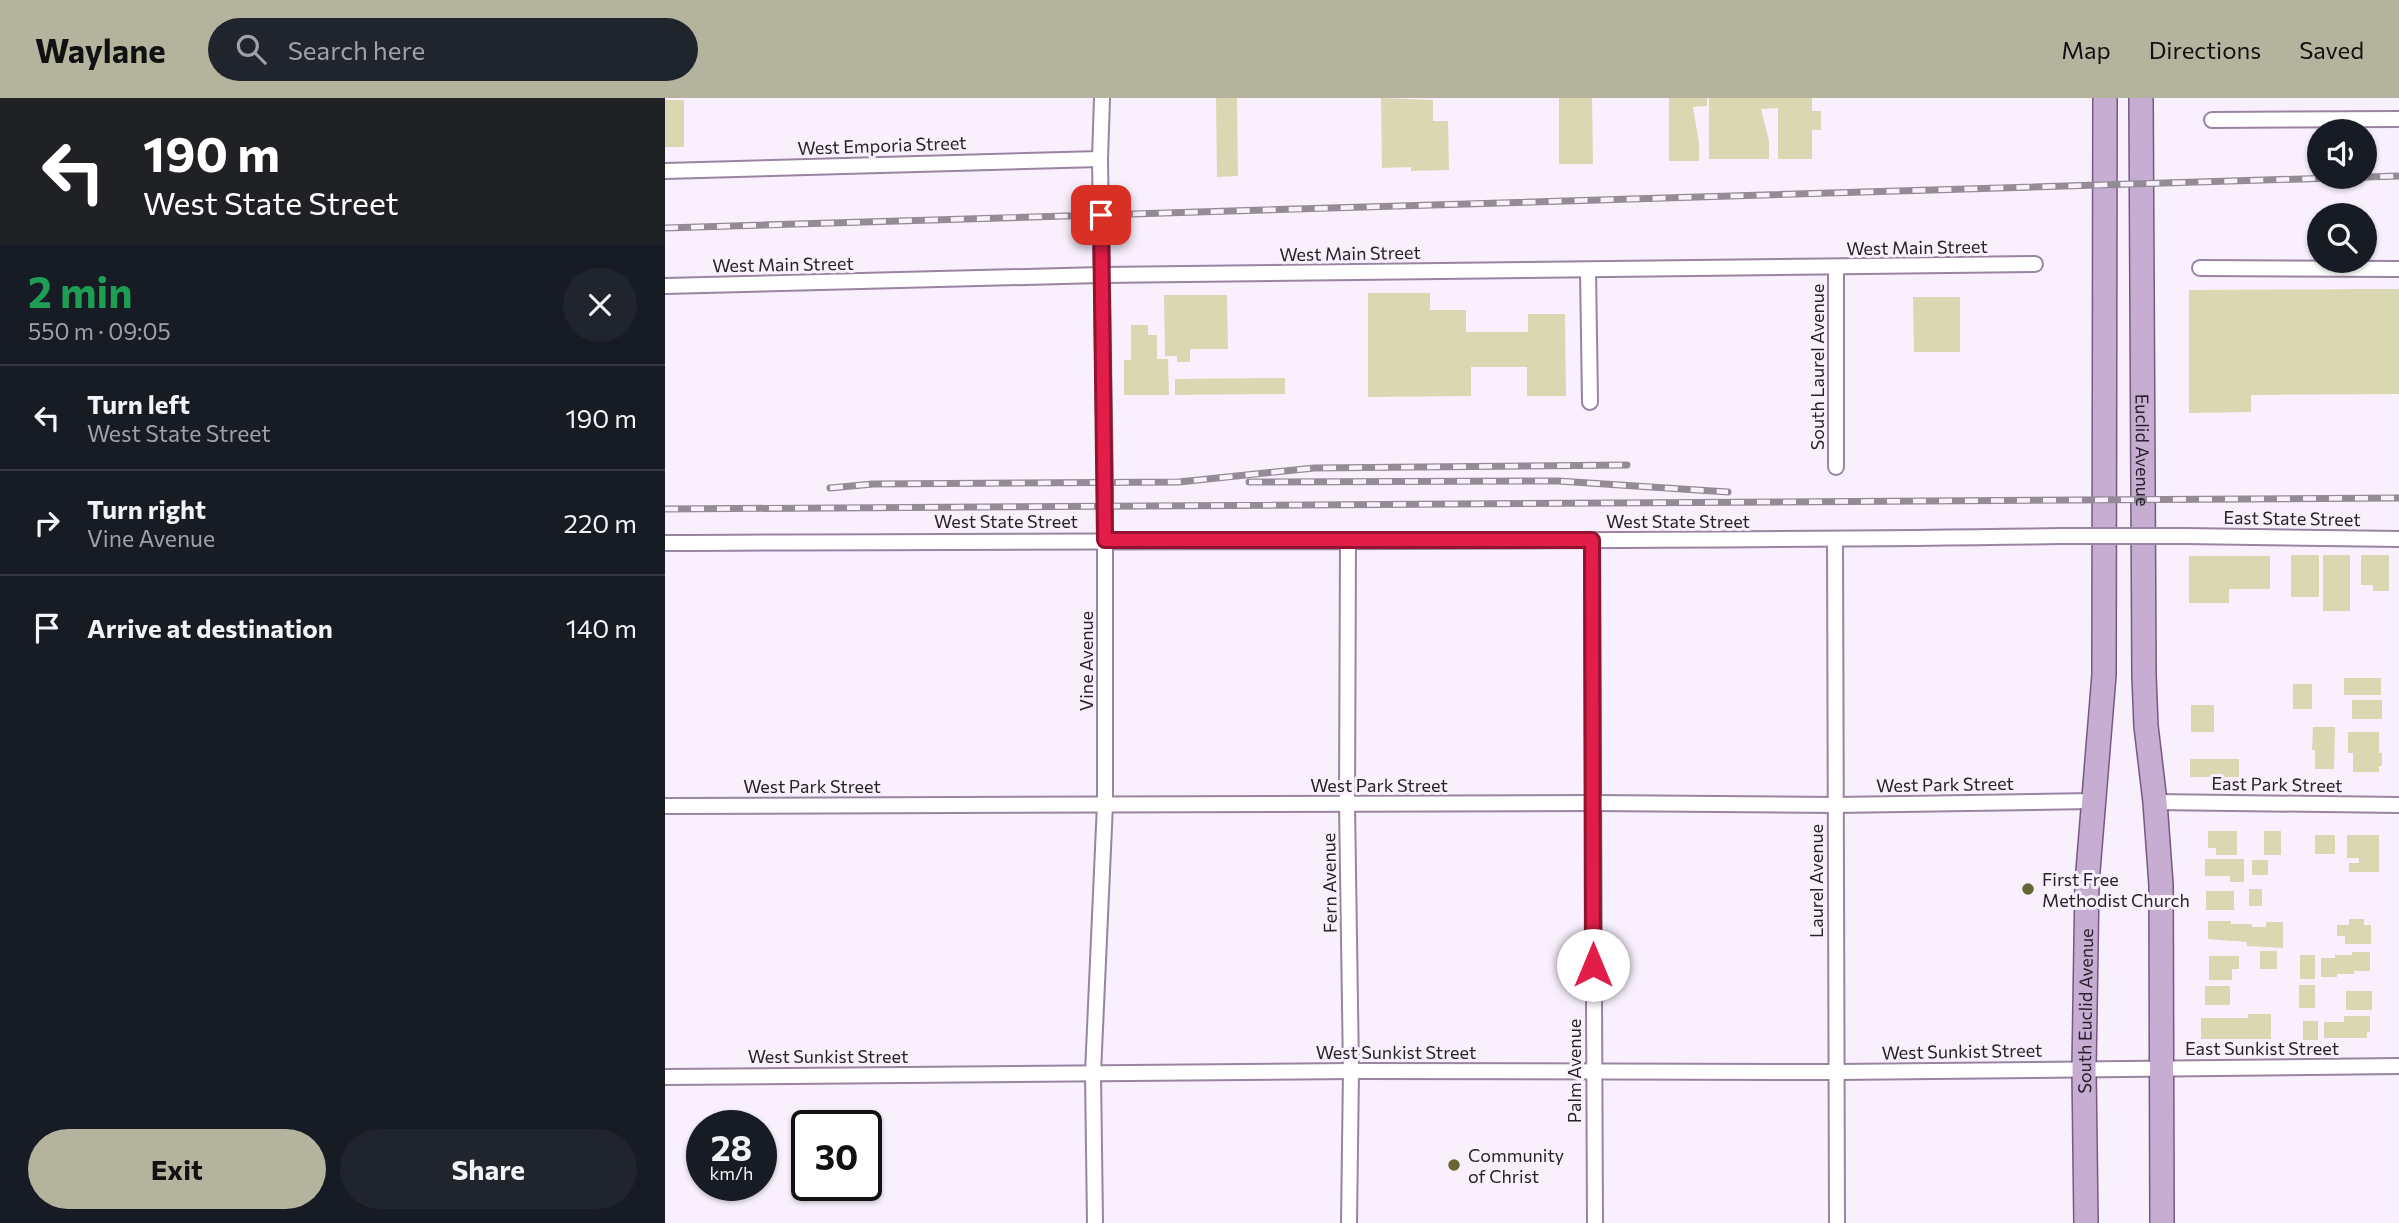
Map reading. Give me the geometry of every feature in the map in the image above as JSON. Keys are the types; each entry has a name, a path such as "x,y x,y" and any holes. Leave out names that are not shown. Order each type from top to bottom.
{"main road":[{"path":"2092,801 2104,675 2105,98"},
{"name":"Euclid Avenue","path":"2141,98 2144,676 2146,726 2155,802"},
{"name":"South Euclid Avenue","path":"2086,1223 2084,1069 2087,883 2092,801"},
{"path":"2155,802 2161,885 2162,1223"}],"street":[{"name":"Vine Avenue","path":"1095,1223 1093,1073 1105,804 1100,159 1102,98"},
{"path":"2212,120 2399,119"},
{"name":"West Emporia Street","path":"665,170 1100,159"},
{"name":"West Main Street","path":"665,286 1101,275 2035,264"},
{"name":"South Laurel Avenue","path":"1836,267 1836,467"},
{"path":"2200,268 2399,269"},
{"path":"1588,270 1590,402"},
{"name":"West State Street","path":"665,543 1105,540 1348,542 2060,536"},
{"name":"East State Street","path":"2060,536 2399,539"},
{"name":"Laurel Avenue","path":"1835,539 1837,1223"},
{"name":"Palm Avenue","path":"1592,540 1595,1223"},
{"name":"Fern Avenue","path":"1348,542 1347,805 1351,1070 1349,1223"},
{"name":"West Park Street","path":"665,806 1836,804 2092,801"},
{"name":"East Park Street","path":"2155,802 2399,805"},
{"name":"East Sunkist Street","path":"2126,1068 2399,1066"},
{"name":"West Sunkist Street","path":"665,1077 1351,1070 1594,1073 2126,1068"}],"building":[{"path":"1216,98 1237,98 1238,176 1217,177"},
{"path":"1381,98 1433,100 1433,121 1448,121 1449,170 1411,171 1411,167 1382,168"},
{"path":"1559,98 1592,98 1593,164 1559,164"},
{"path":"1669,98 1707,98 1707,106 1693,107 1699,161 1669,161"},
{"path":"1709,98 1812,98 1812,111 1821,111 1821,130 1812,130 1812,159 1778,159 1778,108 1761,109 1769,141 1769,159 1709,159"},
{"path":"665,100 684,100 684,147 665,147"},
{"path":"2399,289 2399,394 2251,395 2251,412 2189,413 2189,290"},
{"path":"1368,293 1430,293 1430,310 1466,310 1466,332 1528,332 1528,314 1565,314 1566,396 1527,396 1527,367 1471,367 1471,396 1368,397"},
{"path":"1164,295 1227,295 1228,349 1190,349 1190,362 1177,362 1177,356 1165,356"},
{"path":"1913,297 1960,297 1960,352 1914,352"},
{"path":"1131,325 1148,325 1148,335 1157,335 1157,359 1168,359 1169,395 1124,395 1124,360 1131,360"},
{"path":"1285,378 1285,394 1175,395 1175,379"},
{"path":"2291,555 2319,555 2319,597 2291,597"},
{"path":"2323,555 2350,555 2350,611 2323,611"},
{"path":"2361,555 2389,555 2389,591 2373,591 2373,585 2361,585"},
{"path":"2189,556 2270,556 2270,589 2229,589 2229,603 2189,603"},
{"path":"2344,678 2381,678 2381,695 2344,695"},
{"path":"2293,684 2312,684 2312,709 2293,709"},
{"path":"2352,700 2382,700 2382,719 2352,719"},
{"path":"2191,705 2214,705 2214,732 2191,732"},
{"path":"2313,727 2335,727 2334,769 2315,769"},
{"path":"2348,732 2379,732 2382,766 2379,766 2379,772 2353,772 2353,753 2348,753"},
{"path":"2190,759 2239,759 2239,777 2190,777"},
{"path":"2208,831 2237,831 2237,855 2216,855 2216,848 2208,848"},
{"path":"2264,831 2281,831 2281,855 2264,855"},
{"path":"2315,835 2335,835 2335,854 2315,854"},
{"path":"2347,835 2379,835 2379,872 2349,872 2349,863 2359,863 2359,858 2347,858"},
{"path":"2205,859 2244,859 2244,882 2230,882 2230,876 2205,876"},
{"path":"2252,860 2268,860 2268,875 2252,875"},
{"path":"2249,889 2262,889 2262,906 2249,906"},
{"path":"2206,891 2234,891 2234,910 2206,910"},
{"path":"2349,919 2364,919 2364,925 2371,925 2371,944 2345,944 2345,936 2337,936 2337,925 2349,925"},
{"path":"2208,921 2231,921 2231,924 2252,924 2252,927 2266,927 2266,922 2283,922 2283,948 2247,946 2247,942 2208,939"},
{"path":"2260,951 2277,951 2277,969 2260,969"},
{"path":"2352,952 2370,952 2370,971 2321,977 2321,958 2352,955"},
{"path":"2300,955 2315,955 2315,979 2300,979"},
{"path":"2209,956 2239,956 2239,969 2232,969 2232,980 2209,980"},
{"path":"2299,985 2315,985 2315,1008 2299,1008"},
{"path":"2205,986 2230,986 2230,1005 2205,1005"},
{"path":"2346,991 2372,991 2372,1010 2346,1010"},
{"path":"2248,1014 2271,1014 2271,1039 2201,1039 2201,1018 2248,1018"},
{"path":"2344,1016 2370,1016 2370,1032 2367,1032 2367,1038 2324,1038 2324,1022 2344,1022"},
{"path":"2303,1021 2318,1021 2318,1040 2303,1040"}],"railway":[{"path":"665,228 2399,176"},
{"path":"830,488 873,484 1179,482 1314,468 1627,465"},
{"path":"1249,482 1558,481 1728,492"},
{"path":"665,509 2399,498"}],"place":[{"name":"First Free Methodist Church","path":"2028,889"},
{"name":"Community of Christ","path":"1454,1165"}],"route":[{"path":"1101,215 1105,540 1592,540 1593,965"}]}
